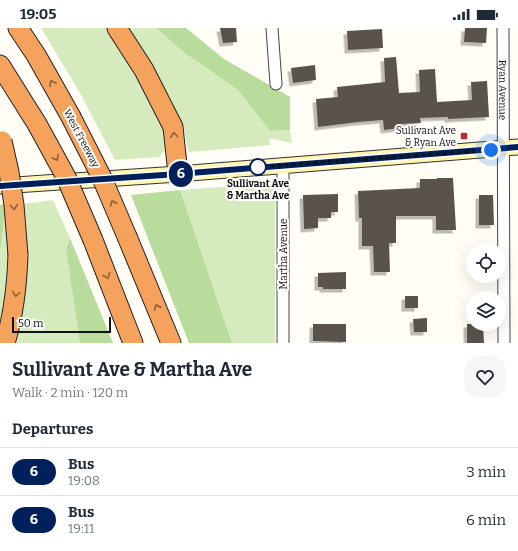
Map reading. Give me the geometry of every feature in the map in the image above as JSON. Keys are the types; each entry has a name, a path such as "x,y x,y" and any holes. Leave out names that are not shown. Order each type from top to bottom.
{"highway":[{"name":"West Freeway","path":"18,28 36,55 71,116 102,178 171,343"},
{"path":"117,28 144,70 173,127 178,174"},
{"path":"0,65 37,124 66,177 93,240 133,343"},
{"path":"1,139 9,172 14,205 18,255 16,292 5,343"}],"main road":[{"path":"0,186 178,174 511,148"}],"street":[{"path":"272,28 276,84"},
{"name":"Ryan Avenue","path":"503,28 511,148 504,343"},
{"name":"Martha Avenue","path":"283,165 283,343"}],"green space":[{"path":"41,28 107,28 164,119 167,151 164,151 159,157 115,160 80,93"},
{"path":"130,28 156,28 186,54 238,90 270,131 290,130 292,143 269,138 270,145 189,152 183,127 171,100"},
{"path":"156,28 186,28 224,59 290,97 290,130 270,131 238,90 186,54"},
{"path":"275,183 275,343 232,343 180,190"},
{"path":"180,190 232,343 189,343 131,195"},
{"path":"53,200 70,238 66,250 80,343 13,343 26,247 24,204"},
{"path":"6,204 10,260 7,297 0,325 0,253"},
{"path":"6,204 0,253 0,205"},
{"path":"70,238 113,343 80,343 66,250"}],"building":[{"path":"220,28 236,28 237,42 223,43"},
{"path":"465,28 487,28 486,43 464,42"},
{"path":"382,29 383,48 348,50 347,31"},
{"path":"396,57 399,93 420,92 419,70 435,69 437,102 472,100 471,82 487,81 489,117 448,119 448,117 420,118 421,123 400,124 400,128 384,130 383,120 318,127 316,99 338,97 337,87 385,82 384,58"},
{"path":"315,65 316,80 293,83 291,68"},
{"path":"453,178 456,230 436,230 436,216 396,216 396,243 389,243 390,272 374,272 373,246 362,246 362,218 359,218 358,191 420,188 420,179"},
{"path":"338,194 338,212 331,212 331,218 318,218 318,228 304,229 303,195"},
{"path":"479,195 493,195 494,225 479,225"},
{"path":"346,272 346,289 323,289 323,287 318,287 318,273"},
{"path":"405,296 418,296 418,308 405,308"},
{"path":"427,318 427,332 414,332 413,319"},
{"path":"313,324 346,324 346,342 313,341"},
{"path":"467,331 483,331 484,343 467,343"}],"bus line":[{"name":"6","path":"0,186 178,174 518,147"}],"place":[{"name":"Sullivant Ave & Ryan Ave","path":"464,136"},
{"name":"Sullivant Ave & Martha Ave","path":"258,167"}],"route":[{"path":"258,167 491,150"}]}
